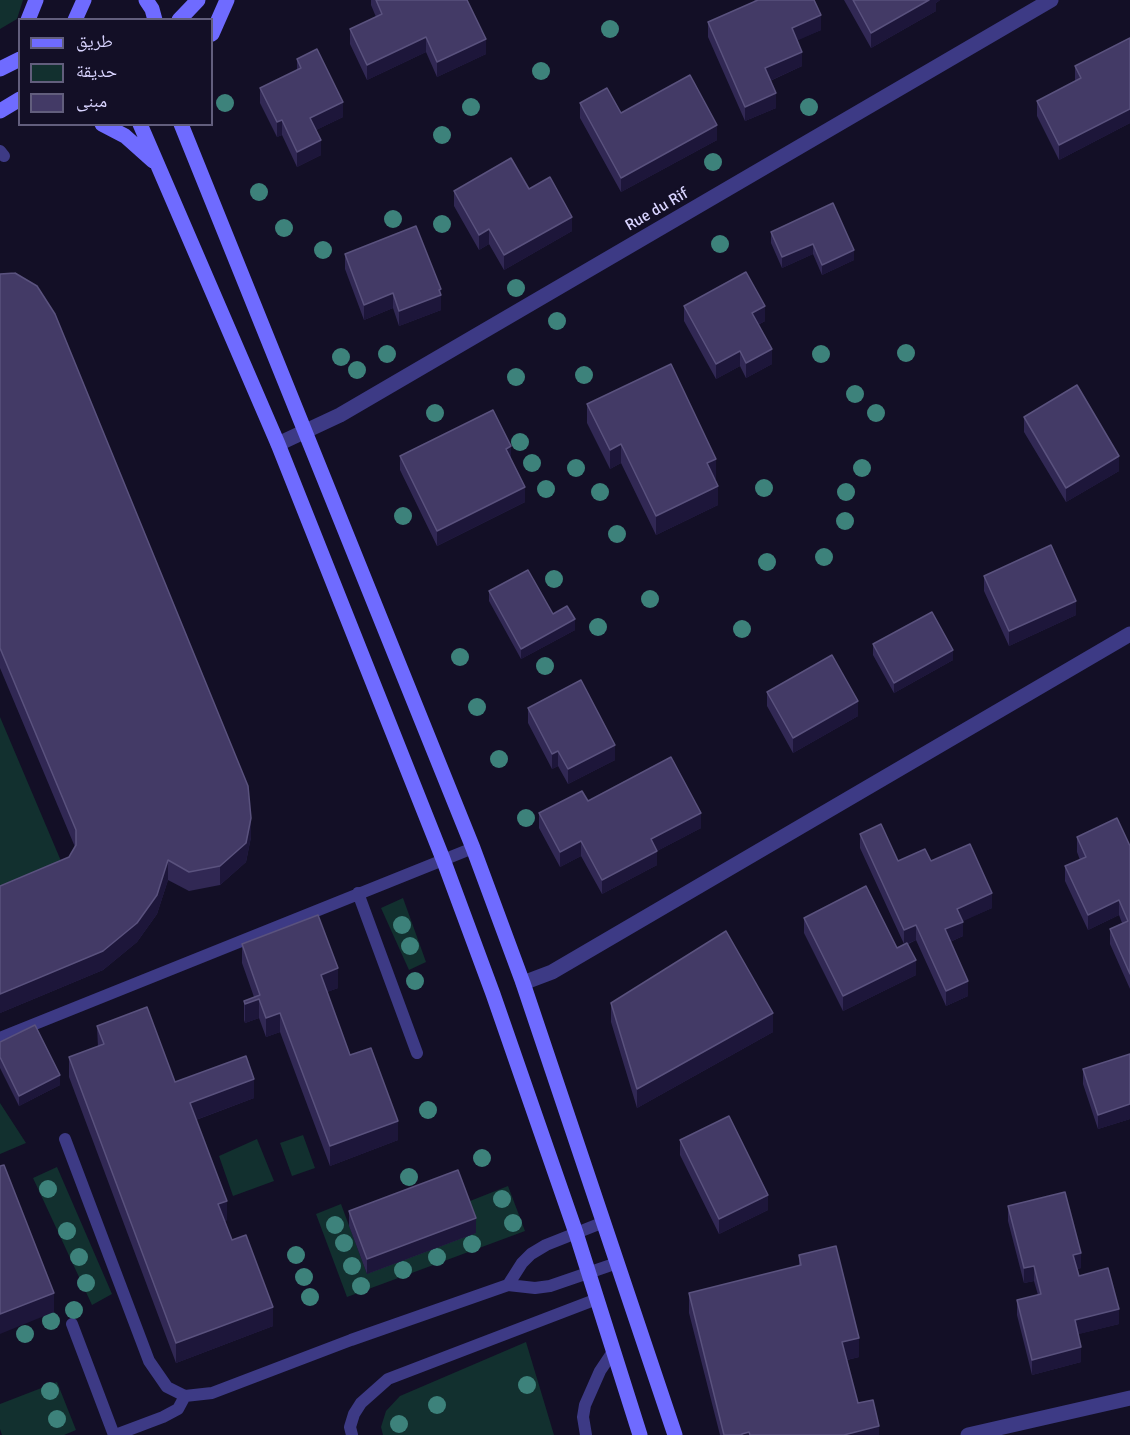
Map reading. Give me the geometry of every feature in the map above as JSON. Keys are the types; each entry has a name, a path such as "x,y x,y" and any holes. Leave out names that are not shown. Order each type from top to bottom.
{"main road":[{"path":"29,18 36,0"},
{"path":"74,18 84,0"},
{"path":"146,0 154,18"},
{"path":"181,18 198,0"},
{"path":"213,32 227,0"},
{"path":"11,63 18,47"},
{"path":"0,112 18,100"},
{"path":"0,112 18,111"},
{"path":"106,126 125,136 157,165"},
{"path":"141,126 278,444 443,860 493,994 576,1233 640,1435"},
{"path":"186,129 473,848 523,983 675,1435"}],"street":[{"name":"Rue du Rif","path":"278,444 340,416 1051,0"},
{"path":"523,983 552,972 1130,634"},
{"path":"968,1435 1130,1398"}],"lane":[{"path":"0,1038 473,848"},
{"path":"358,893 417,1053"},
{"path":"65,1139 149,1361 167,1387 185,1396 212,1393 351,1340 508,1285 535,1288 550,1286 618,1263"},
{"path":"508,1285 531,1254 546,1245 604,1222"},
{"path":"352,1435 350,1427 361,1403 388,1379 597,1299"},
{"path":"72,1324 115,1435 178,1409 185,1396"},
{"path":"586,1435 585,1405 600,1371 614,1350"}],"green space":[{"path":"0,0 23,0 17,19 0,29"},
{"path":"0,717 61,861 0,887"},
{"path":"403,898 426,962 409,970 381,908"},
{"path":"0,1103 26,1143 0,1154"},
{"path":"303,1135 315,1168 292,1176 280,1143"},
{"path":"257,1139 274,1181 233,1196 219,1156"},
{"path":"57,1167 112,1294 92,1305 33,1178"},
{"path":"508,1186 525,1231 347,1297 316,1214 341,1204 367,1274 465,1203"},
{"path":"526,1342 554,1435 383,1435 381,1427 386,1411 400,1396"},
{"path":"57,1382 76,1430 64,1435 2,1435 0,1404"}],"building":[{"path":"376,0 467,0 486,39 437,62 426,37 367,65 350,29 382,14"},
{"path":"758,0 814,0 821,15 792,28 802,52 765,68 776,93 745,107 708,22"},
{"path":"853,0 929,0 871,33"},
{"path":"1130,38 1130,109 1059,145 1037,101 1081,78 1075,66"},
{"path":"317,49 343,102 310,118 321,140 297,152 282,120 277,122 260,88 301,68 297,59"},
{"path":"690,75 717,125 621,178 580,103 607,88 621,113"},
{"path":"511,158 529,189 550,177 572,217 504,255 489,229 479,235 454,191"},
{"path":"833,203 854,250 822,265 813,244 782,257 771,232"},
{"path":"416,226 441,289 439,290 441,295 399,311 393,293 364,305 345,254"},
{"path":"746,272 765,306 752,313 772,349 746,363 740,351 716,364 684,306"},
{"path":"15,273 37,286 55,314 248,786 251,818 246,843 220,866 189,872 168,860 157,895 137,923 103,951 0,994 0,886 69,857 76,845 76,830 0,648 0,274"},
{"path":"671,364 716,459 707,463 718,486 656,516 621,444 610,450 587,404"},
{"path":"1077,385 1119,456 1066,488 1024,417"},
{"path":"493,410 511,446 506,449 525,487 437,531 400,456"},
{"path":"1051,545 1076,601 1009,631 984,576"},
{"path":"528,570 553,614 567,606 575,619 521,649 489,591"},
{"path":"932,612 953,650 894,683 873,644"},
{"path":"832,655 858,701 793,738 767,692"},
{"path":"581,680 615,745 568,769 558,751 552,754 528,708"},
{"path":"671,757 701,813 651,839 657,851 602,880 581,841 560,852 539,813 582,791 588,801"},
{"path":"1117,818 1130,846 1130,974 1110,929 1128,921 1119,900 1088,915 1065,866 1086,857 1077,837"},
{"path":"881,824 898,861 925,849 931,861 970,844 992,893 957,909 963,922 945,929 968,981 946,991 916,925 904,930 860,834"},
{"path":"866,886 897,948 907,943 916,960 843,996 804,918"},
{"path":"318,915 338,968 321,975 350,1055 371,1048 398,1121 330,1146 280,1013 266,1018 259,999 245,1004 244,1001 260,995 242,944"},
{"path":"726,931 773,1013 637,1089 611,1003"},
{"path":"147,1007 175,1082 246,1056 254,1079 190,1103 227,1201 218,1204 232,1240 246,1235 273,1307 176,1343 69,1057 104,1044 97,1026"},
{"path":"35,1025 60,1075 19,1096 0,1057 0,1042"},
{"path":"1130,1054 1130,1104 1098,1115 1083,1069"},
{"path":"729,1116 768,1195 719,1219 680,1140"},
{"path":"4,1165 54,1293 0,1314 0,1166"},
{"path":"458,1170 476,1218 367,1259 349,1211"},
{"path":"1065,1192 1081,1253 1073,1255 1079,1276 1108,1268 1119,1309 1075,1320 1081,1347 1032,1360 1017,1300 1041,1294 1034,1266 1024,1268 1008,1206"},
{"path":"836,1246 859,1338 842,1342 858,1403 873,1400 879,1426 844,1435 750,1435 749,1432 742,1435 724,1435 689,1293 801,1265 799,1255"}]}
